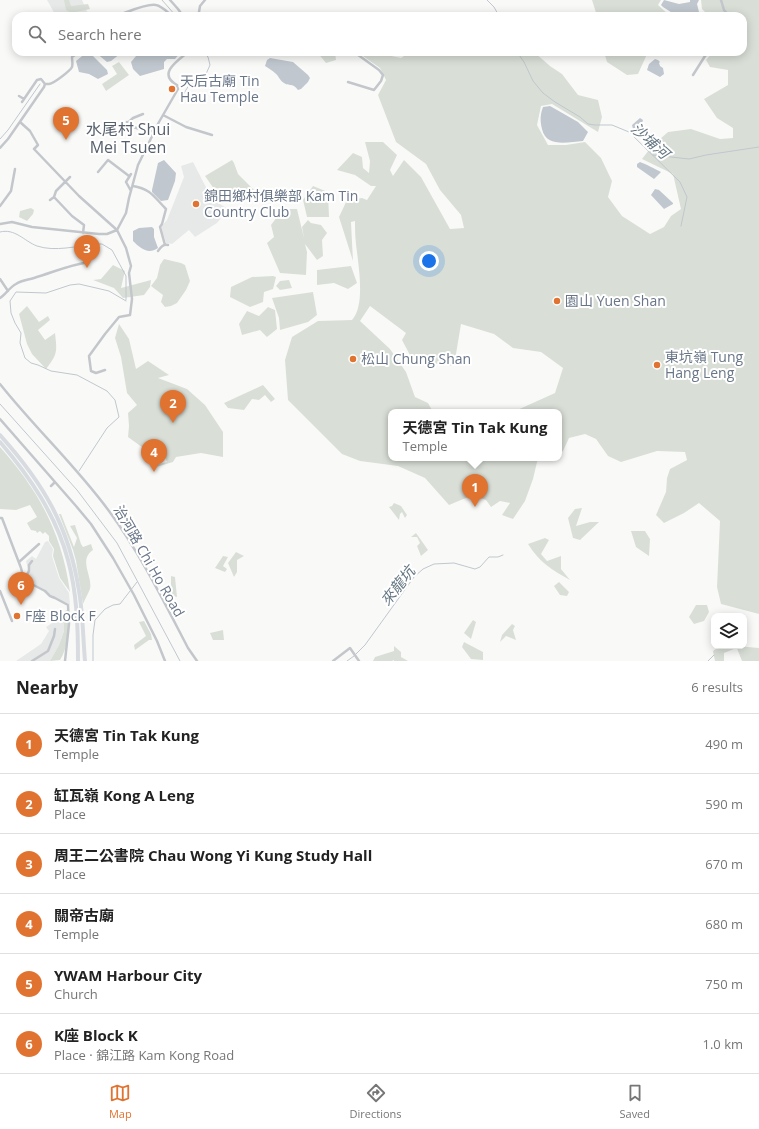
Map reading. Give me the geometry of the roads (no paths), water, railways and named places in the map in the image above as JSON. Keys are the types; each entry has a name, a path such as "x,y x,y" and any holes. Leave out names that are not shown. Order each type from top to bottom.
{"main road":[{"path":"0,435 22,460 42,487 57,515 64,533 73,558 80,593 85,661"},
{"path":"0,442 22,468 37,489 60,535 74,587 78,635 78,661"}],"street":[{"path":"170,0 180,12"},
{"path":"199,12 200,6 205,0"},
{"path":"721,0 726,12"},
{"path":"128,12 148,5 156,5 167,12"},
{"path":"45,84 51,83 62,77 72,67 72,57 74,56"},
{"path":"0,224 12,222 32,227 84,233 104,234 117,230 126,213 138,165 178,87 169,79 171,68 184,56"},
{"path":"348,82 374,90 381,81 383,75 379,70 360,56"},
{"path":"693,75 705,56"},
{"path":"22,102 37,80 41,79 45,84"},
{"path":"0,148 44,88 45,84"},
{"path":"19,96 24,99"},
{"path":"121,129 127,122 143,114"},
{"path":"163,115 186,127 212,135"},
{"path":"20,122 30,131 38,145 34,149 79,196 117,230 126,248 131,266 129,273 131,288 130,315 119,317 89,356 91,371 96,373 105,370"},
{"path":"127,122 134,128 143,130 150,129 154,132"},
{"path":"98,172 108,160 130,175 126,182 131,191"},
{"path":"0,206 11,191 15,169"},
{"path":"50,200 70,178"},
{"path":"133,186 148,190 166,209 160,227 167,245 161,247 158,251"},
{"path":"54,197 72,216 84,225 84,233"},
{"path":"0,298 17,283 70,266 89,262"},
{"path":"0,279 8,291"},
{"name":"治河路 Chi Ho Road","path":"0,384 25,414 83,477 109,510 124,532 188,648 197,661"},
{"path":"0,419 91,524 113,558 134,595 157,641 164,661"},
{"path":"51,486 55,482"},
{"path":"0,518 2,518 19,562 24,580 68,605 69,624 65,661"},
{"path":"19,562 39,544"},
{"path":"24,580 29,571 29,565 32,561"},
{"path":"0,591 12,621"},
{"path":"32,661 48,651 55,629"},
{"path":"334,661 350,648 359,661"}],"waterway":[{"path":"162,0 172,12"},
{"name":"沙埔河","path":"487,0 497,12"},
{"path":"180,100 189,85 206,74 210,65 207,56"},
{"name":"沙埔河","path":"520,56 533,81 543,93 580,117 588,124 612,125 629,132 680,182 687,197 681,226"},
{"path":"0,139 40,84"},
{"path":"653,155 689,159 759,147"},
{"path":"0,232 5,231 15,233 32,244 44,248 59,249 102,244 112,250 126,276 126,300"},
{"path":"79,471 107,428 119,417 115,400 107,391 77,375 51,371 31,363 25,358 20,343 21,333 11,313 10,301 16,292 46,293 70,285 79,284 109,291 126,301"},
{"path":"0,404 77,490 117,543 180,661"},
{"name":"來龍坑","path":"356,654 365,645 414,577 423,569 434,564 454,563 475,569 480,567 489,557 498,557 503,555"},
{"path":"93,661 93,635 95,620 105,609 113,605 120,604 137,582"},
{"path":"708,661 714,655"},
{"name":"來龍坑","path":"347,661 354,656"}],"place":[{"name":"天后古廟 Tin Hau Temple","path":"172,89"},
{"name":"YWAM Harbour City","path":"66,140"},
{"name":"錦田鄉村俱樂部 Kam Tin Country Club","path":"196,204"},
{"name":"周王二公書院 Chau Wong Yi Kung Study Hall","path":"87,268"},
{"name":"園山 Yuen Shan","path":"557,301"},
{"name":"松山 Chung Shan","path":"353,359"},
{"name":"東坑嶺 Tung Hang Leng","path":"657,365"},
{"name":"缸瓦嶺 Kong A Leng","path":"173,423"},
{"name":"關帝古廟","path":"154,472"},
{"name":"天德宮 Tin Tak Kung","path":"475,507"},
{"name":"K座 Block K","path":"21,605"},
{"name":"F座 Block F","path":"17,616"}],"district":[{"name":"水尾村 Shui Mei Tsuen","path":"128,138"}]}
